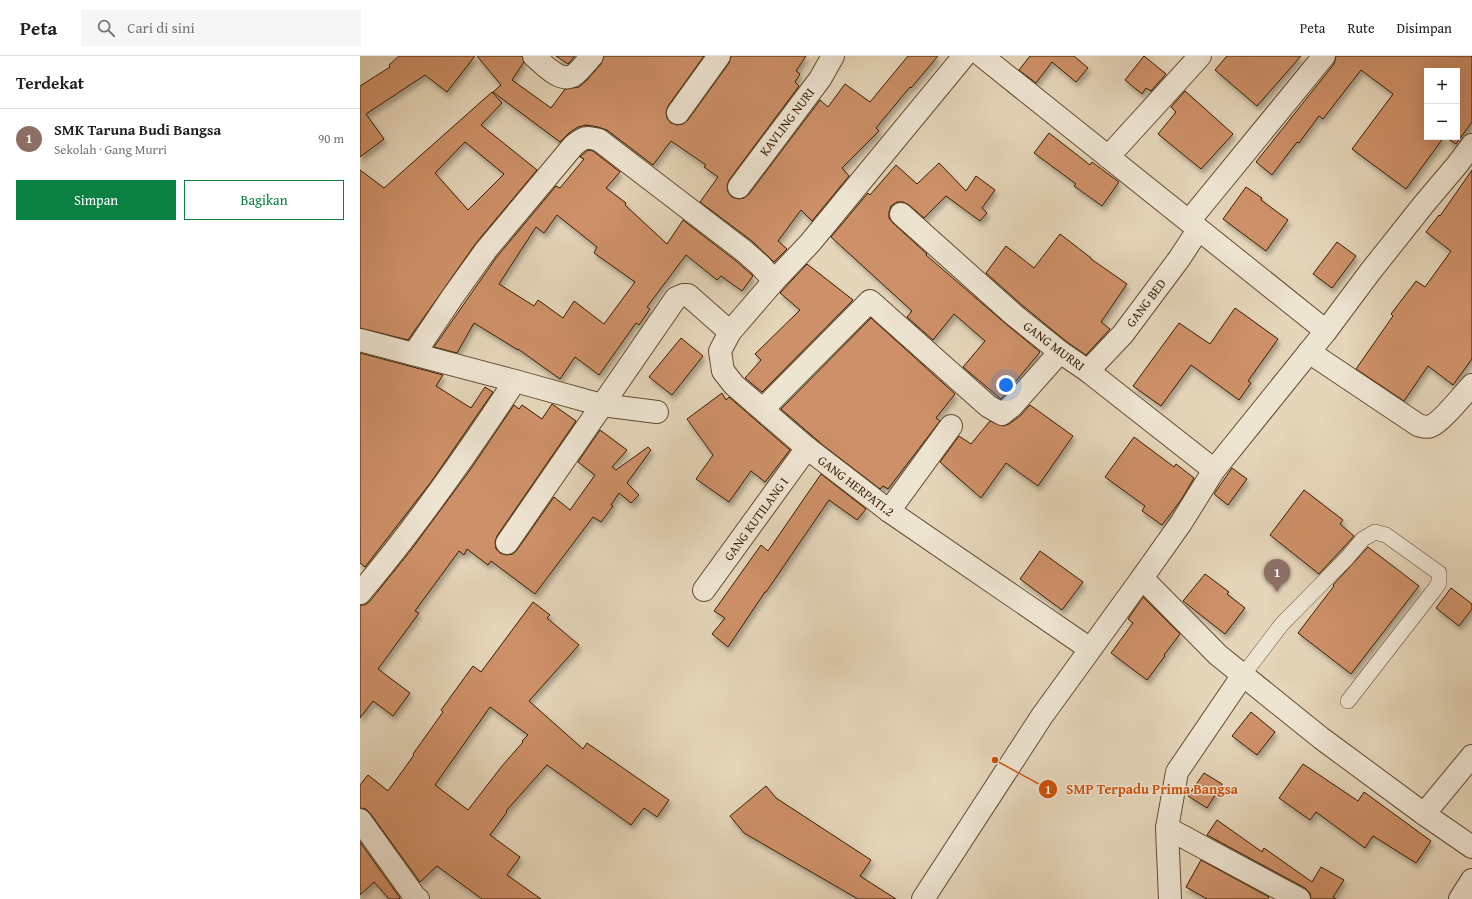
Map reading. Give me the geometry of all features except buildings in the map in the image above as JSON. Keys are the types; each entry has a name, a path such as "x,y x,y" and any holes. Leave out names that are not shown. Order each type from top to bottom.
{"street":[{"path":"534,56 551,70 563,77 573,76 592,56"},
{"path":"678,113 720,56"},
{"name":"KAVLING NURI","path":"738,187 820,79 833,56"},
{"name":"GANG HERPATI.2","path":"964,56 810,243 774,281 730,332 720,351 723,371 734,385 807,448 888,511 1090,649"},
{"path":"982,56 1326,331"},
{"path":"1108,157 1200,56"},
{"name":"GANG BED","path":"1088,371 1123,334 1179,259 1194,225 1324,56"},
{"path":"414,354 486,250 573,146 582,139 588,137 599,140 744,251 761,266 774,281"},
{"path":"923,899 1042,716 1181,523 1214,470 1326,331 1370,272 1472,145"},
{"name":"GANG MURRI","path":"901,214 1014,315 1214,470"},
{"path":"507,543 676,298 683,295 688,295 730,332"},
{"path":"763,409 870,301 988,406 1002,414 1012,406 1060,352"},
{"path":"360,340 602,405 657,412"},
{"path":"1309,352 1418,425 1425,427 1432,426 1441,418 1472,385"},
{"path":"360,593 392,556 470,450 515,381"},
{"path":"888,511 951,426"},
{"name":"GANG KUTILANG I","path":"704,590 807,448"},
{"path":"1142,578 1218,654 1322,738 1424,814 1472,847"},
{"path":"1170,899 1167,828 1177,772 1243,674"},
{"path":"1424,814 1472,756"},
{"path":"360,820 415,897 418,899"},
{"path":"1167,828 1299,899"},
{"path":"1460,899 1472,880"}],"lane":[{"path":"1243,674 1282,624 1347,558 1363,539 1375,532 1386,535 1439,573 1439,583 1348,701"}],"place":[{"name":"SMK Taruna Budi Bangsa","path":"1277,592"},
{"name":"SMP Terpadu Prima Bangsa","path":"995,760"}]}
